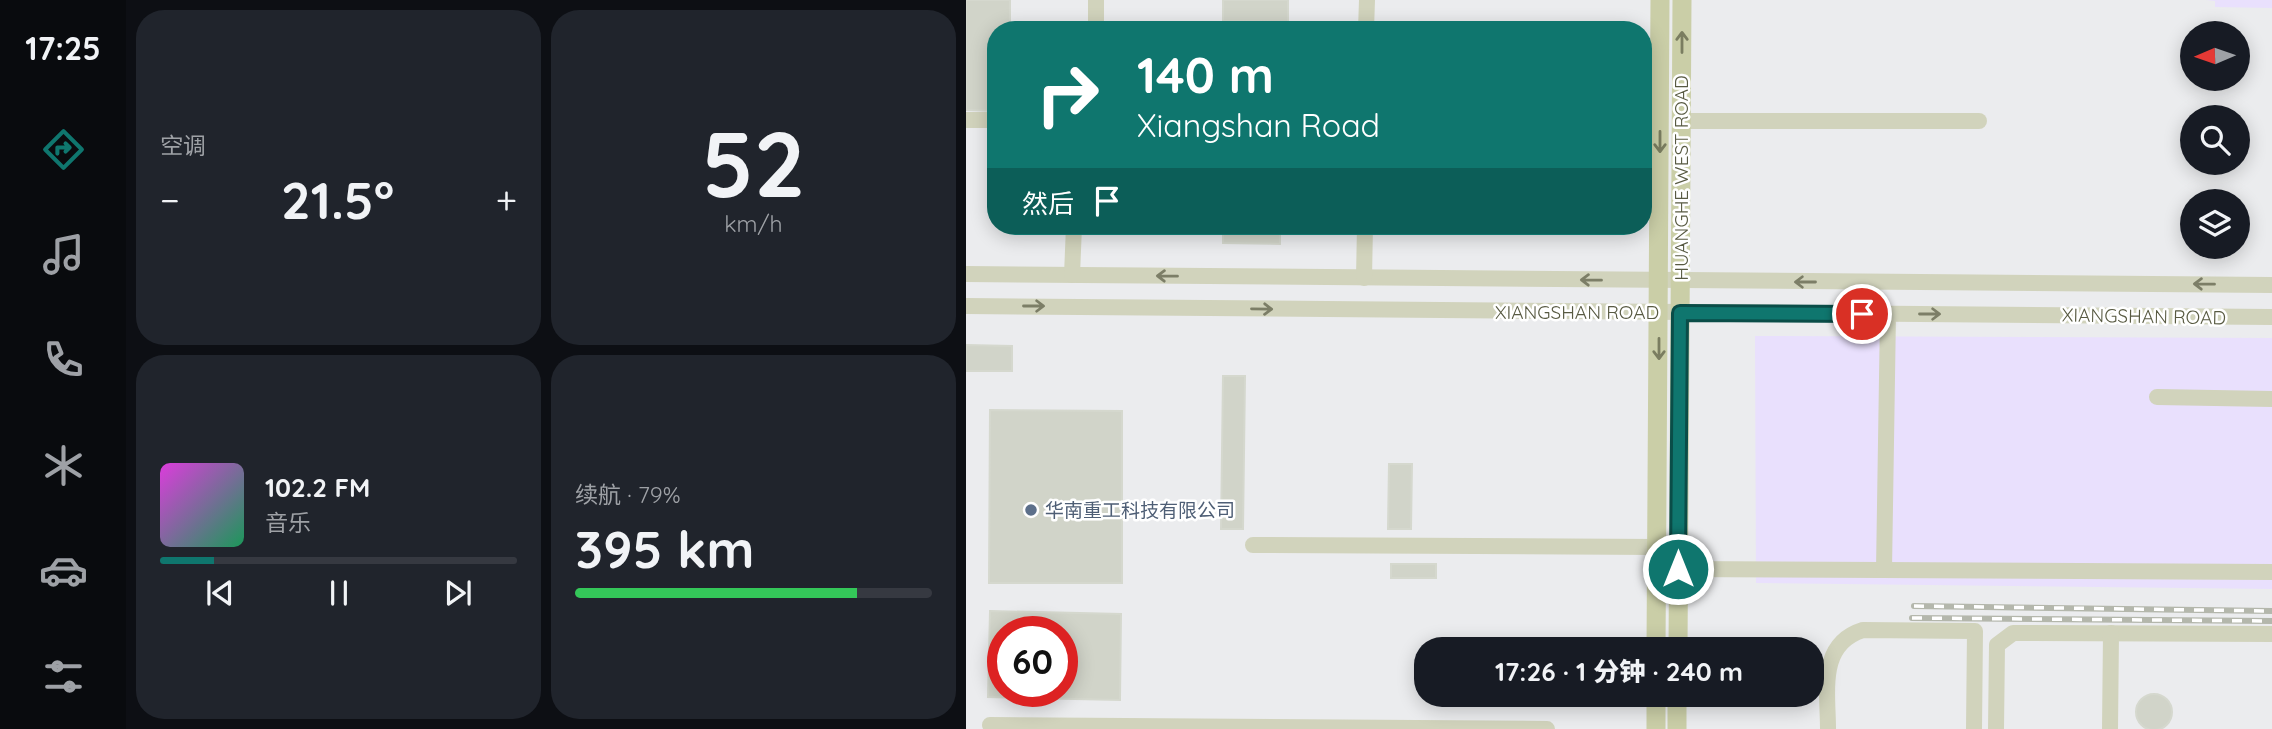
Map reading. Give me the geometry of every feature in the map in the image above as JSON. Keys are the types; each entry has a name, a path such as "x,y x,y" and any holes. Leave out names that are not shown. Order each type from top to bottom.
{"main road":[{"name":"HUANGHE WEST ROAD","path":"1656,637 1660,0"},
{"name":"HUANGHE WEST ROAD","path":"1678,637 1682,0"},
{"path":"1656,707 1656,729"},
{"path":"1677,707 1677,729"}],"street":[{"path":"1096,0 1096,21"},
{"path":"1366,21 1367,0"},
{"path":"966,120 987,120"},
{"path":"1682,121 1979,121"},
{"path":"1072,275 1074,235"},
{"path":"1355,310 1364,235"},
{"name":"XIANGSHAN ROAD","path":"966,274 2272,285"},
{"name":"XIANGSHAN ROAD","path":"966,306 2272,317"},
{"path":"1884,570 1888,314"},
{"path":"2157,397 2272,399"},
{"path":"1253,545 1657,547"},
{"path":"1678,569 2272,572"},
{"path":"1828,729 1828,664 1833,652 1851,634 1875,630 1975,631 1974,729"},
{"path":"1996,729 1997,645 2013,633 2272,634"},
{"path":"2110,729 2111,633"},
{"path":"990,725 1547,729"}],"shaded area":[{"path":"2206,0 2272,0 2272,8 2215,7 2215,1"},
{"path":"1755,336 2272,338 2272,589 1756,583"}],"building":[{"path":"966,0 1010,0 1010,21 987,21 987,111 966,110"},
{"path":"1223,0 1288,0 1288,21 1223,21"},
{"path":"1223,235 1280,235 1280,244 1223,243"},
{"path":"966,345 1012,346 1012,371 966,371"},
{"path":"1223,376 1245,376 1243,529 1221,529"},
{"path":"990,410 1122,411 1122,583 989,583"},
{"path":"1389,464 1412,464 1411,529 1388,529"},
{"path":"1391,564 1436,564 1436,578 1391,578"},
{"path":"990,611 1121,614 1120,700 1078,699 1078,616 990,616"},
{"path":"2154,694 2166,700 2172,712 2166,724 2154,730 2142,724 2136,712 2142,700"}],"railway":[{"path":"1914,606 2272,611"},
{"path":"1912,618 2272,621"}],"place":[{"name":"华南重工科技有限公司","path":"1031,510"}],"route":[{"path":"1678,569 1680,313 1862,314"}]}
